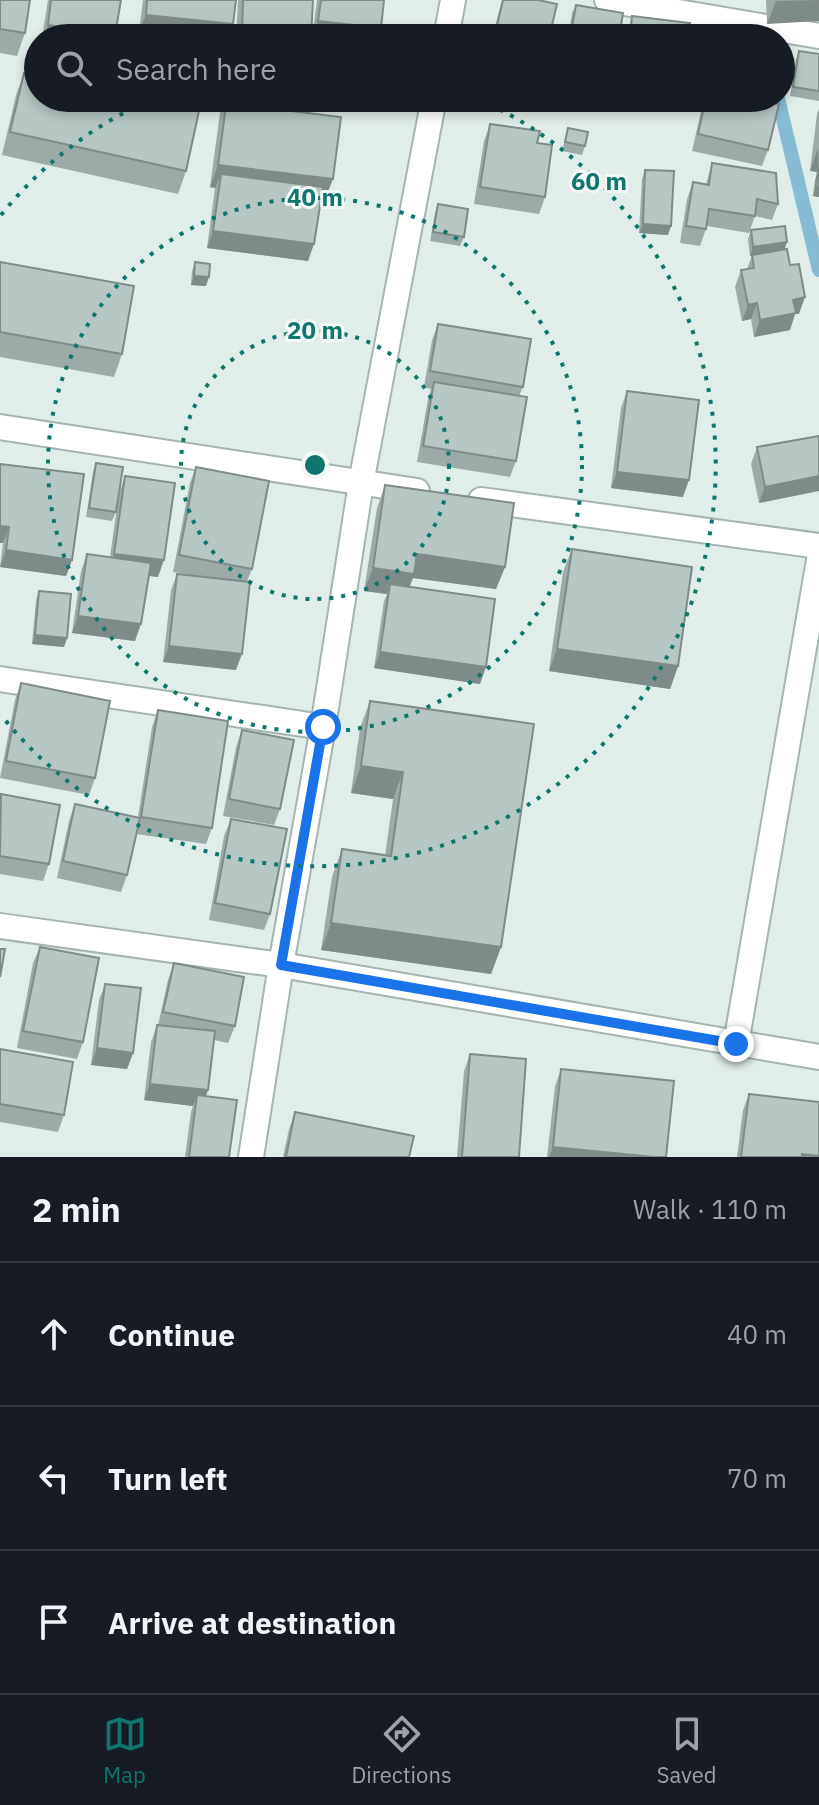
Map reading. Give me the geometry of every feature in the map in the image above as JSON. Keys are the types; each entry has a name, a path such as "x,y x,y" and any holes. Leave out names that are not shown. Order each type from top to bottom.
{"street":[{"path":"449,24 453,0"},
{"path":"607,0 748,24"},
{"path":"795,32 819,36"},
{"path":"251,1157 361,483 431,112"},
{"path":"0,427 361,483 819,546"},
{"path":"736,1044 819,560"},
{"path":"0,679 323,727"},
{"path":"0,926 281,965 819,1057"}],"building":[{"path":"0,0 30,0 24,33 0,29"},
{"path":"51,0 121,0 117,24 48,24"},
{"path":"147,0 236,0 233,24 146,15"},
{"path":"243,0 313,0 312,24 242,24"},
{"path":"321,0 384,0 381,24 318,21"},
{"path":"503,0 538,0 557,4 552,24 497,24"},
{"path":"576,5 623,13 621,24 573,24"},
{"path":"632,16 690,23 690,24 631,24"},
{"path":"799,51 819,54 819,91 795,87"},
{"path":"24,73 24,112 199,112 186,171 10,132"},
{"path":"225,112 300,112 341,117 333,179 218,165"},
{"path":"703,112 777,112 768,150 698,134"},
{"path":"490,124 540,131 537,143 552,145 545,197 480,187"},
{"path":"568,128 588,132 585,146 565,142"},
{"path":"712,163 776,173 778,204 757,199 755,216 709,209 706,229 686,226 693,182 709,185"},
{"path":"645,170 674,171 671,226 643,224"},
{"path":"221,174 323,187 314,244 213,231"},
{"path":"438,204 468,209 464,237 433,232"},
{"path":"785,226 787,242 753,247 751,230"},
{"path":"787,249 790,265 799,264 805,297 793,300 796,313 760,320 757,303 748,305 741,270 754,268 752,255"},
{"path":"0,262 134,286 122,354 0,332"},
{"path":"195,262 210,264 209,277 194,276"},
{"path":"438,324 531,339 523,387 430,371"},
{"path":"434,382 527,397 516,461 423,446"},
{"path":"627,391 699,400 689,480 617,472"},
{"path":"819,436 819,476 765,487 757,447"},
{"path":"96,463 123,467 116,512 89,508"},
{"path":"0,464 84,474 72,560 6,550 9,527 0,526"},
{"path":"196,467 269,481 252,569 179,555"},
{"path":"125,476 175,483 164,560 114,554"},
{"path":"385,485 514,503 505,567 417,554 414,574 373,568"},
{"path":"572,549 692,567 678,666 557,649"},
{"path":"87,554 151,563 141,624 78,616"},
{"path":"177,574 250,582 242,654 169,646"},
{"path":"390,584 495,599 486,667 380,652"},
{"path":"39,591 71,594 67,638 35,635"},
{"path":"21,683 110,701 95,778 6,761"},
{"path":"370,701 534,724 501,947 331,923 342,849 391,856 403,772 361,766"},
{"path":"158,710 228,721 212,828 141,817"},
{"path":"242,730 294,740 280,809 229,799"},
{"path":"1,794 60,805 49,864 0,856"},
{"path":"75,804 140,818 127,875 63,861"},
{"path":"231,819 287,829 270,914 215,903"},
{"path":"40,947 99,958 83,1042 23,1031"},
{"path":"0,949 5,949 0,977"},
{"path":"174,963 244,977 235,1026 163,1012"},
{"path":"105,984 141,988 133,1053 97,1048"},
{"path":"157,1025 215,1031 208,1090 150,1084"},
{"path":"0,1049 73,1062 64,1115 0,1104"},
{"path":"470,1054 526,1059 519,1157 462,1157"},
{"path":"561,1069 674,1081 666,1157 553,1147"},
{"path":"749,1094 819,1102 819,1156 741,1157"},
{"path":"197,1095 237,1100 229,1157 189,1157"},
{"path":"295,1112 414,1136 409,1157 286,1157"}],"waterway":[{"path":"781,112 819,270"}],"route":[{"path":"323,727 281,965 736,1044"}]}
